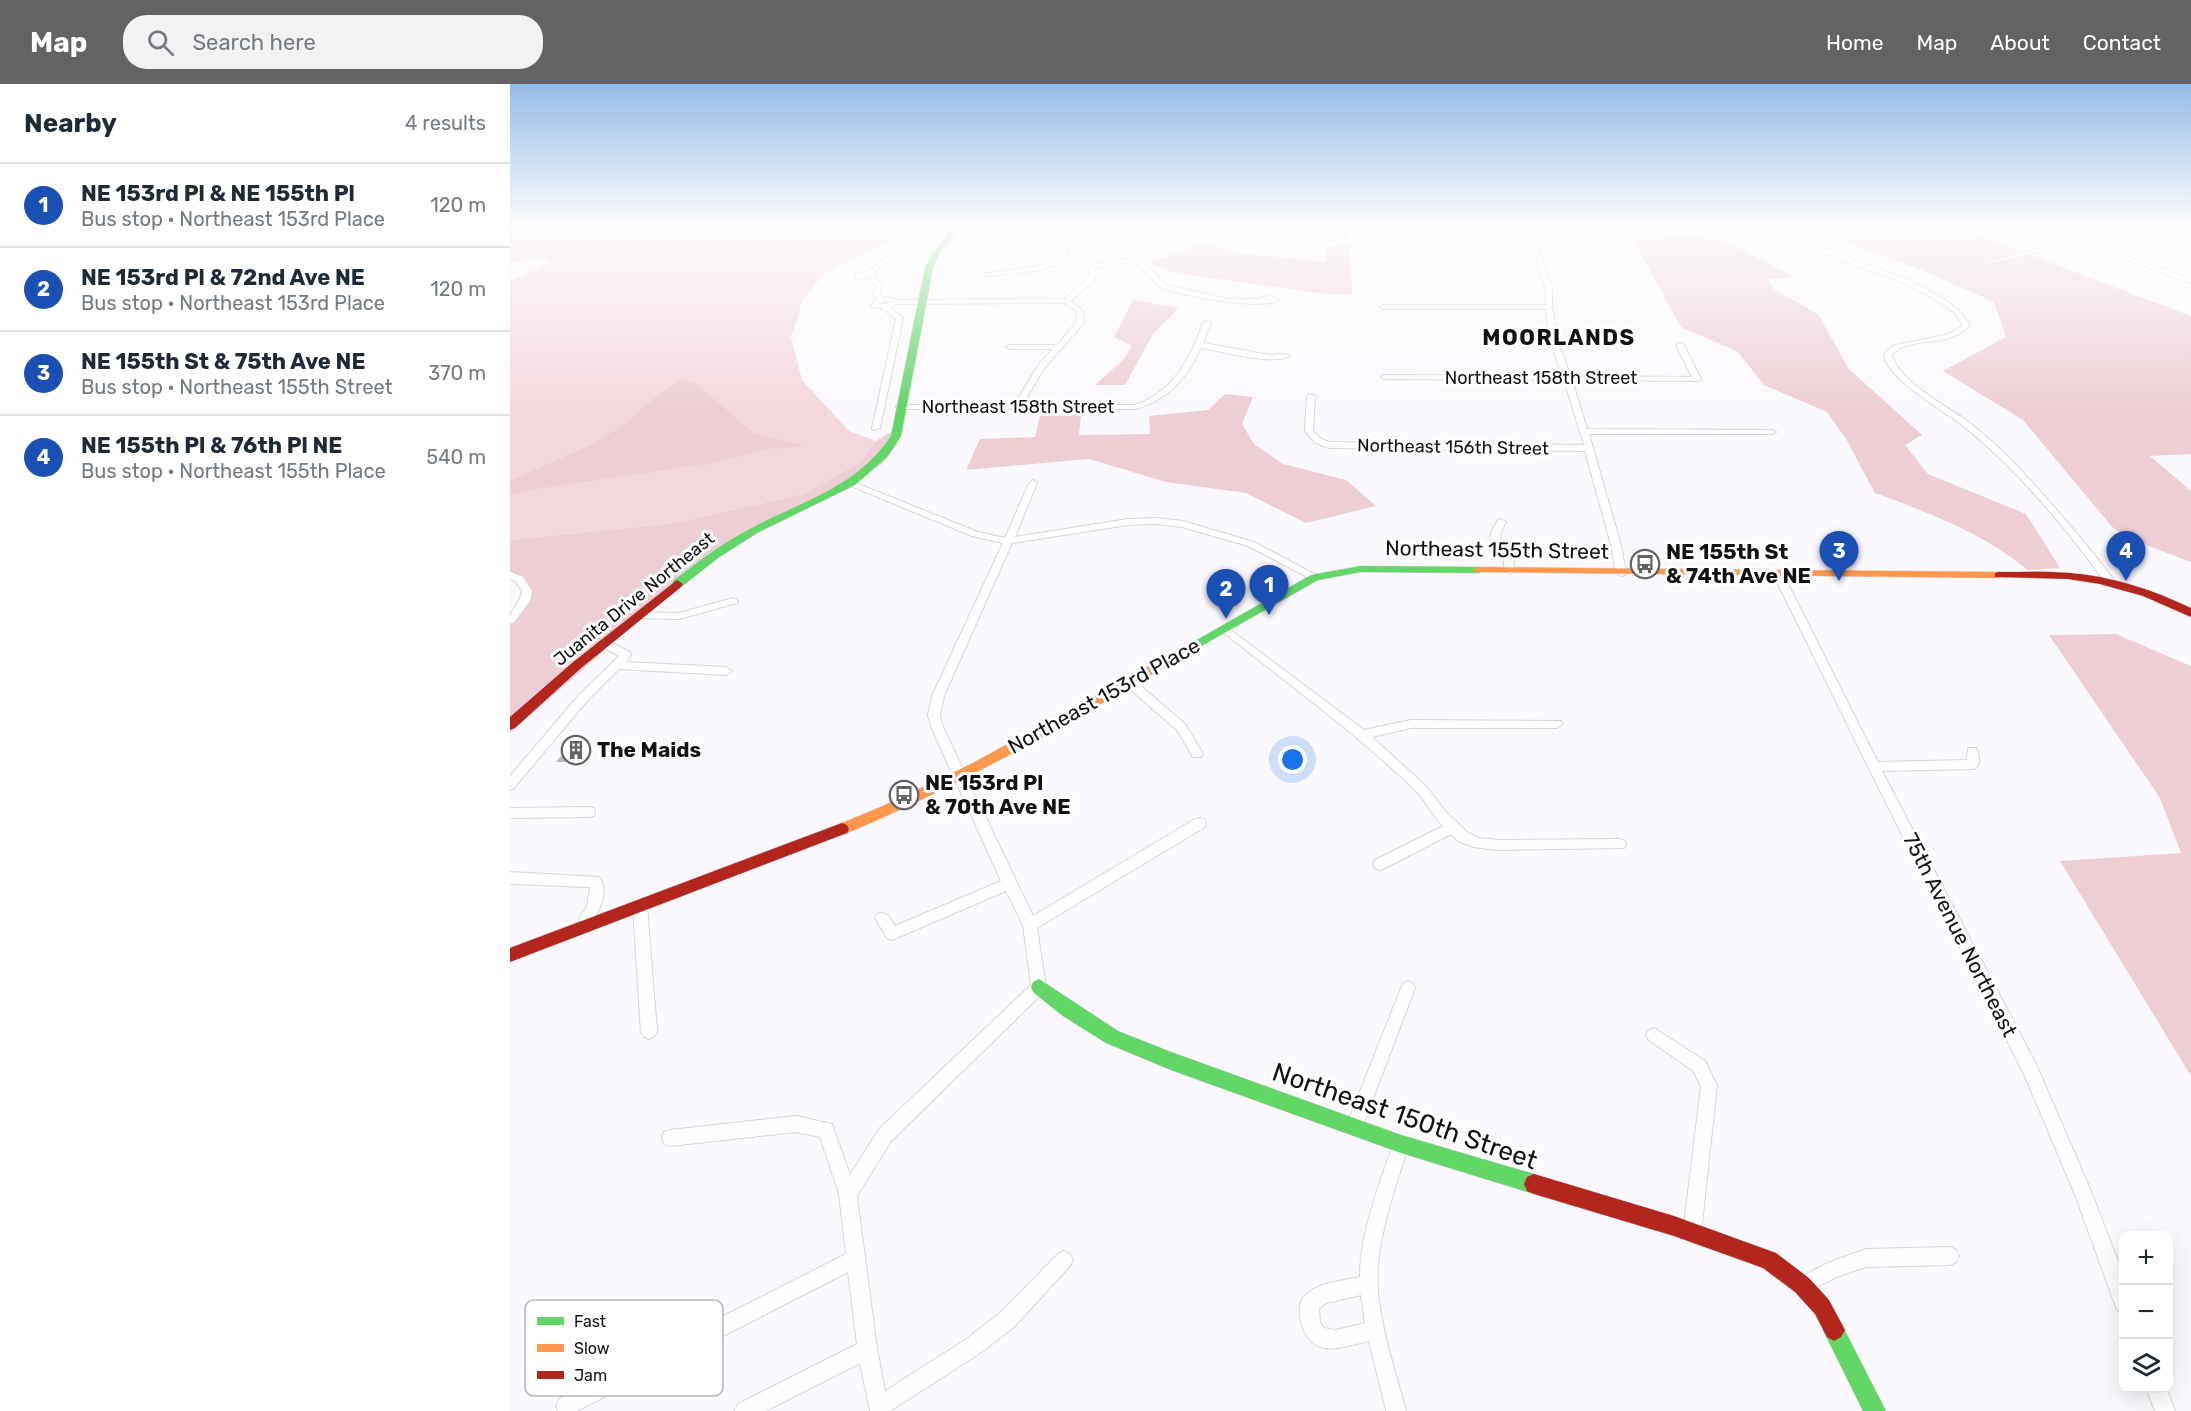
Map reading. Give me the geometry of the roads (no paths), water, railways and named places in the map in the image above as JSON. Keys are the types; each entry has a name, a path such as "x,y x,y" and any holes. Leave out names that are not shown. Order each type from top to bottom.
{"street":[{"path":"876,428 900,318 883,304 876,294 877,287"},
{"name":"Juanita Drive Northeast","path":"510,725 604,643 710,558 752,531 850,484 874,467 888,452 896,436 925,287"},
{"path":"1067,301 1083,287"},
{"path":"1168,287 1229,301 1263,301"},
{"path":"1549,287 1553,335 1584,431 1616,545 1621,573"},
{"path":"1918,287 1961,313 1966,325 1953,336 1902,345 1889,353 1887,358 1889,365 1997,448 2111,583"},
{"path":"883,304 890,299 895,302 1067,301 1080,311 1082,317 1074,332 1042,366 1016,408"},
{"path":"1383,307 1549,307"},
{"path":"1207,323 1199,345 1270,357 1286,356"},
{"name":"Northeast 158th Street","path":"900,407 1136,407 1150,404 1162,397 1182,376 1199,345"},
{"name":"Northeast 158th Street","path":"1385,377 1697,378 1680,345"},
{"path":"1010,347 1058,347"},
{"name":"Northeast 156th Street","path":"1311,396 1309,431 1318,441 1329,445 1588,448"},
{"path":"1584,431 1772,432"},
{"path":"848,1194 885,1135 1039,987 1030,925 937,727 935,708 938,696 1033,483"},
{"path":"850,484 975,534 1008,541 1128,522 1156,520 1183,524 1251,544 1315,577"},
{"path":"1501,522 1496,532 1495,542 1508,556 1510,571"},
{"name":"Northeast 155th Street","path":"1315,577 1361,569 2068,576 2111,583 2162,599 2191,613"},
{"name":"75th Avenue Northeast","path":"1778,574 1874,767 2030,1068 2082,1191 2119,1291"},
{"path":"510,575 519,579 527,591 525,601 510,620"},
{"name":"Northeast 153rd Place","path":"510,955 868,820 960,777 1315,577"},
{"path":"638,615 679,616 733,601"},
{"path":"1224,628 1362,735 1422,789 1440,815 1463,837 1478,843 1498,845 1619,843"},
{"path":"510,786 583,698 626,655 604,643"},
{"path":"616,665 726,671"},
{"path":"1129,682 1181,727 1197,753"},
{"path":"1362,735 1411,724 1557,724"},
{"path":"1874,767 1972,764 1972,750"},
{"path":"510,813 589,812"},
{"path":"1030,925 1200,823"},
{"path":"1380,864 1453,827"},
{"path":"510,878 594,881 597,884 597,891 592,912 586,918 588,926"},
{"path":"882,918 891,934 1009,884"},
{"path":"640,906 649,1032"},
{"name":"Northeast 150th Street","path":"1039,987 1070,1011 1112,1037 1401,1144 1692,1233 1769,1260 1802,1285 1822,1307 1875,1411"},
{"path":"1354,1127 1408,988"},
{"path":"1654,1035 1699,1066 1709,1085 1692,1233"},
{"path":"670,1138 796,1124 826,1130 848,1194 867,1349 880,1408 972,1347 1007,1320 1064,1260"},
{"path":"1396,1411 1377,1330 1369,1267 1376,1225 1401,1144"},
{"path":"1802,1285 1836,1268 1866,1258 1950,1256"},
{"path":"723,1326 857,1258"},
{"path":"1370,1284 1322,1294 1310,1304 1308,1317 1312,1330 1321,1339 1336,1339 1377,1330"},
{"path":"745,1411 867,1349"},
{"path":"2158,1393 2165,1411"},
{"path":"566,1406 586,1396"}],"place":[{"name":"NE 155th St & 74th Ave NE","path":"1645,564"},
{"name":"NE 155th St & 75th Ave NE","path":"1839,581"},
{"name":"NE 155th Pl & 76th Pl NE","path":"2126,581"},
{"name":"NE 153rd Pl & NE 155th Pl","path":"1269,615"},
{"name":"NE 153rd Pl & 72nd Ave NE","path":"1226,619"},
{"name":"The Maids","path":"576,750"},
{"name":"NE 153rd Pl & 70th Ave NE","path":"904,795"}],"district":[{"name":"MOORLANDS","path":"1559,337"}]}
